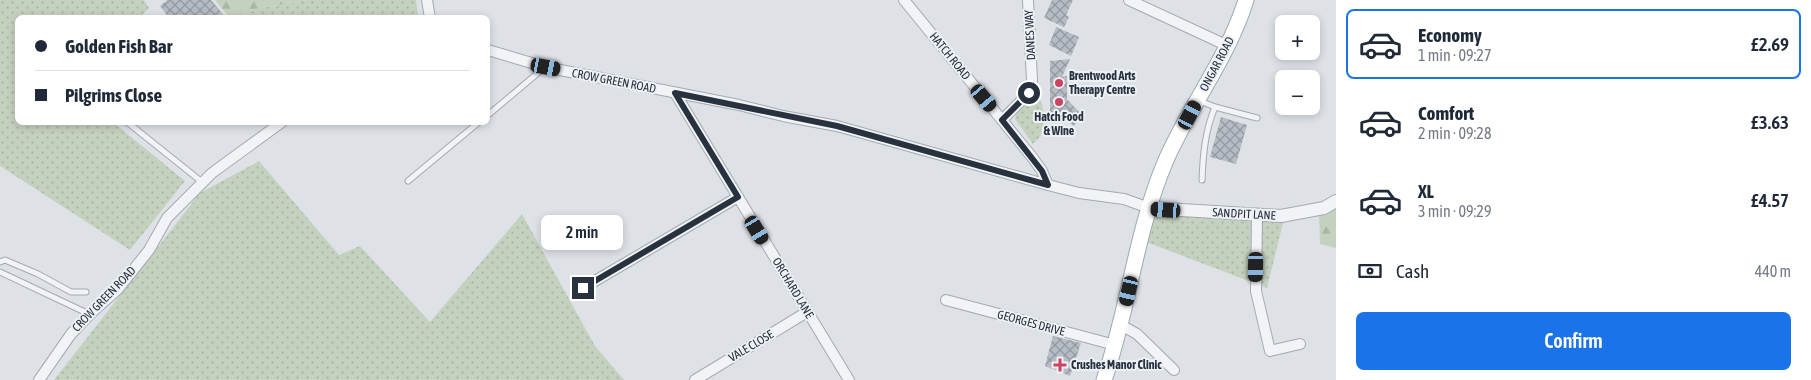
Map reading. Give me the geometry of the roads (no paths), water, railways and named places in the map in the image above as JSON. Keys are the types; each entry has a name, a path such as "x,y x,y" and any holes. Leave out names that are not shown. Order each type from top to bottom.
{"main road":[{"name":"ONGAR ROAD","path":"1104,380 1116,345 1149,208 1166,160 1228,46 1246,0"}],"street":[{"path":"427,0 430,15"},
{"name":"HATCH ROAD","path":"904,0 1042,171 1048,185"},
{"name":"DANES WAY","path":"1002,120 1029,93 1032,80 1028,0"},
{"path":"1130,0 1228,46"},
{"name":"CROW GREEN ROAD","path":"490,51 546,67 837,126 1048,185 1124,199 1149,208"},
{"name":"ORCHARD LANE","path":"675,93 849,380"},
{"name":"CROW GREEN ROAD","path":"39,380 71,334 118,289 148,250 167,218 212,172 278,125"},
{"path":"583,288 738,197"},
{"name":"SANDPIT LANE","path":"1149,208 1280,216 1324,208 1336,200"},
{"path":"1257,215 1256,291 1270,351 1300,344"},
{"name":"GEORGES DRIVE","path":"946,300 1116,345"},
{"name":"VALE CLOSE","path":"695,380 807,312"},
{"path":"1121,325 1137,334 1174,370"}],"lane":[{"path":"490,113 546,67"},
{"path":"1198,100 1215,107 1257,118"},
{"path":"1202,180 1203,154 1208,127 1215,107"},
{"path":"132,125 202,182"},
{"path":"408,181 475,125"},
{"path":"0,262 5,260 38,274 71,292 86,292"},
{"path":"0,272 90,314"}],"place":[{"name":"Brentwood Arts Therapy Centre","path":"1059,83"},
{"name":"Hatch Food & Wine","path":"1059,102"},
{"name":"Crushes Manor Clinic","path":"1060,365"}]}
